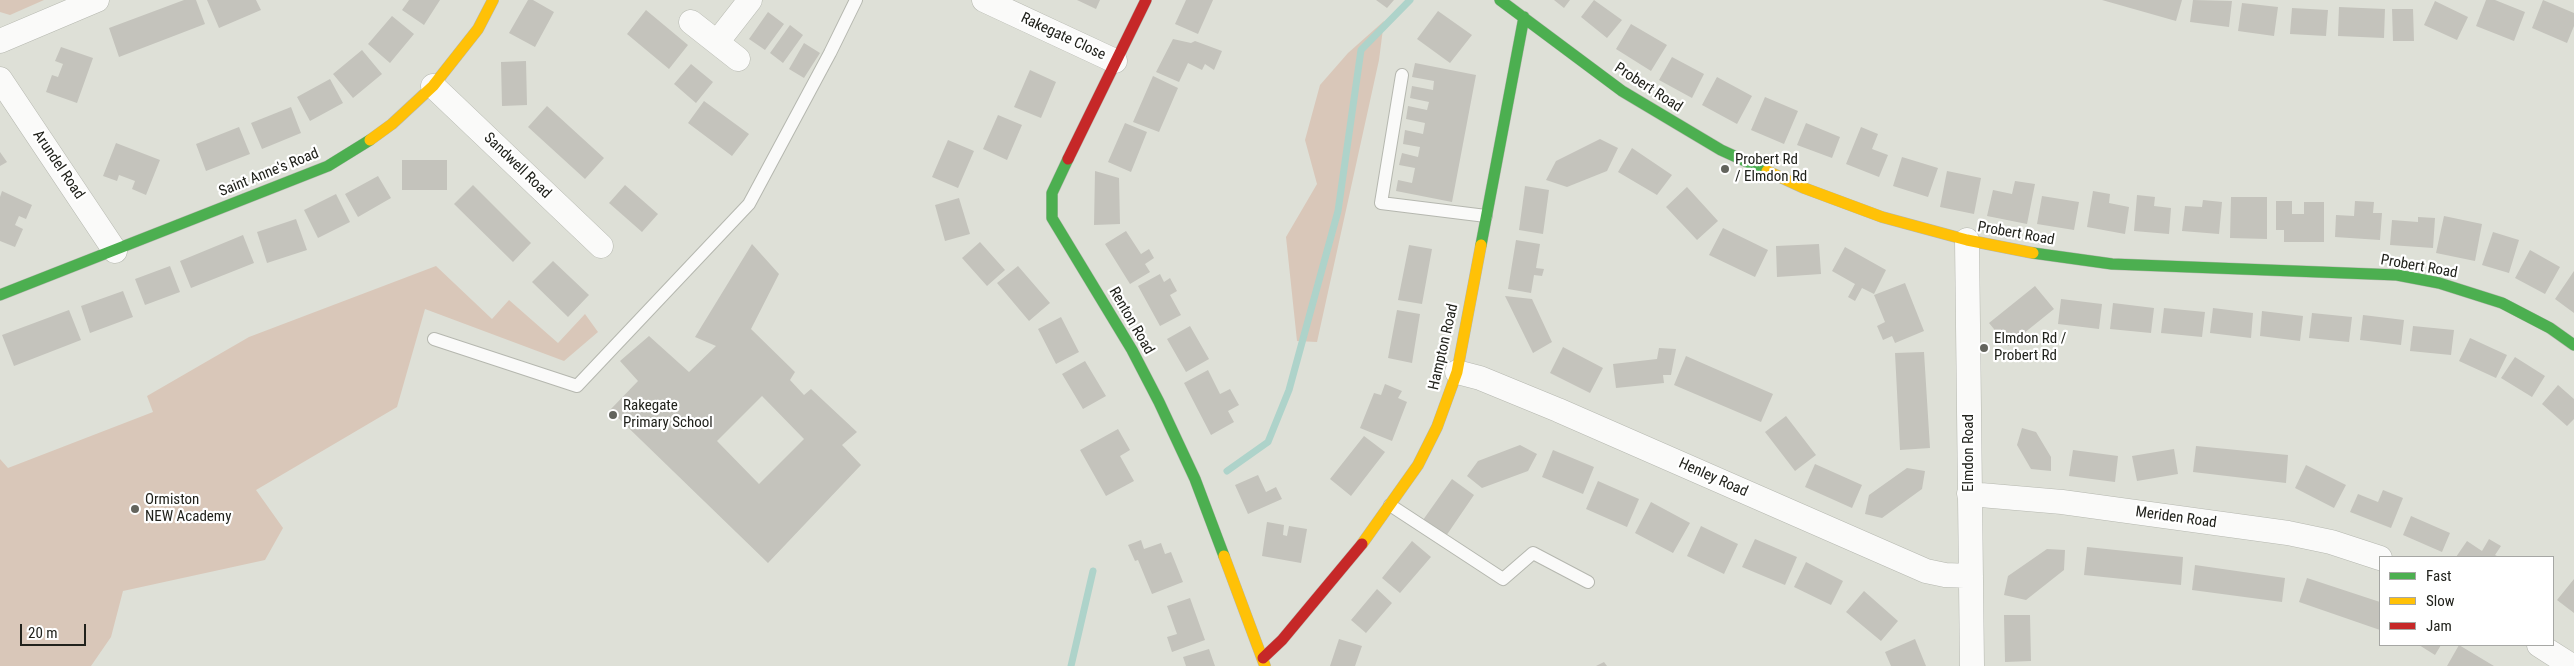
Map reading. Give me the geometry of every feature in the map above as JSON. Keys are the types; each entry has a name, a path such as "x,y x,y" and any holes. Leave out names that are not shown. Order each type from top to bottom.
{"street":[{"path":"0,41 97,0"},
{"name":"Saint Anne's Road","path":"0,295 328,166 392,124 433,86 472,37 493,0"},
{"path":"718,41 750,0"},
{"name":"Rakegate Close","path":"984,0 1115,61"},
{"name":"Renton Road","path":"1146,0 1052,194 1052,218 1132,350 1159,402 1195,479 1264,662"},
{"name":"Probert Road","path":"1500,0 1622,91 1721,150 1804,188 1882,217 1967,240 2031,254 2112,264 2397,275 2439,283 2502,303 2550,328 2574,344"},
{"name":"Hampton Road","path":"1264,662 1355,555 1418,465 1437,427 1456,372 1524,17"},
{"path":"691,22 738,58"},
{"name":"Arundel Road","path":"0,79 115,251"},
{"name":"Sandwell Road","path":"433,86 601,246"},
{"name":"Elmdon Road","path":"1967,240 1972,666"},
{"name":"Henley Road","path":"1456,372 1480,378 1558,410 1926,571 1945,575 1971,576"},
{"name":"Meriden Road","path":"1969,494 2062,502 2288,532 2331,542 2379,558"},
{"path":"2541,646 2572,666"}],"lane":[{"path":"434,339 577,386 749,204 830,53 856,0"},
{"path":"1402,75 1381,203 1486,216"},
{"path":"1390,505 1503,579 1533,553 1588,582"}],"shaded area":[{"path":"0,0 44,0 10,15 0,12"},
{"path":"1384,21 1379,60 1317,342 1297,341 1286,237 1317,184 1305,140 1320,85 1348,53"},
{"path":"436,266 492,319 509,300 558,343 585,314 598,332 564,361 425,309 397,407 256,490 283,528 265,560 123,591 111,637 91,666 0,666 0,459 8,468 153,412 147,396 249,337"}],"building":[{"path":"184,0 196,0 205,24 119,57 109,28"},
{"path":"207,0 256,0 261,10 219,28"},
{"path":"409,0 440,0 424,25 402,10"},
{"path":"528,0 533,0 554,12 535,47 509,33"},
{"path":"1077,0 1100,0 1096,9"},
{"path":"1186,0 1213,0 1198,34 1175,24"},
{"path":"1376,0 1394,0 1387,8"},
{"path":"1554,0 1570,0 1564,8"},
{"path":"1594,0 1622,20 1607,38 1581,17"},
{"path":"2102,0 2182,0 2176,21"},
{"path":"2193,0 2232,1 2229,27 2190,22"},
{"path":"2486,0 2495,0 2525,12 2514,41 2476,26"},
{"path":"2543,0 2574,13 2574,26 2567,43 2532,28"},
{"path":"2435,1 2468,17 2457,40 2424,25"},
{"path":"2242,3 2278,7 2274,36 2238,31"},
{"path":"2339,7 2385,9 2384,38 2338,36"},
{"path":"2292,8 2328,10 2326,36 2290,34"},
{"path":"2392,9 2413,9 2414,41 2393,41"},
{"path":"646,10 688,45 669,69 627,34"},
{"path":"1438,11 1472,35 1450,63 1417,39"},
{"path":"768,12 784,24 765,50 749,39"},
{"path":"392,16 414,34 390,63 368,44"},
{"path":"1631,24 1667,45 1651,71 1616,49"},
{"path":"790,25 803,35 783,63 770,53"},
{"path":"1173,39 1191,43 1195,41 1222,51 1214,70 1205,64 1202,70 1188,63 1179,82 1156,72"},
{"path":"804,43 820,53 804,78 789,69"},
{"path":"61,47 93,58 77,103 46,92 52,75 58,77 63,64 55,61"},
{"path":"362,50 382,74 353,98 333,74"},
{"path":"1672,57 1704,74 1692,98 1659,80"},
{"path":"526,61 527,105 502,106 501,62"},
{"path":"1415,63 1476,75 1452,202 1396,191 1398,180 1412,183 1415,168 1399,165 1402,153 1418,157 1420,147 1403,144 1405,130 1423,134 1425,123 1406,119 1408,106 1427,110 1429,102 1410,98 1412,86 1433,90 1434,81 1412,77"},
{"path":"691,64 713,82 696,103 674,84"},
{"path":"1030,70 1056,82 1041,118 1014,107"},
{"path":"1153,76 1178,88 1159,132 1133,122"},
{"path":"1717,77 1752,96 1737,124 1702,105"},
{"path":"330,79 343,103 310,121 297,97"},
{"path":"1765,97 1798,111 1784,144 1751,130"},
{"path":"704,101 749,134 732,156 688,123"},
{"path":"547,106 604,158 585,179 528,127"},
{"path":"291,107 301,133 262,149 251,123"},
{"path":"998,115 1022,125 1007,160 983,149"},
{"path":"1125,123 1147,132 1131,172 1108,162"},
{"path":"1806,123 1840,137 1832,158 1797,145"},
{"path":"239,127 250,154 206,171 196,144"},
{"path":"1861,127 1878,134 1872,149 1888,155 1879,177 1846,164"},
{"path":"1600,139 1618,148 1607,171 1567,187 1546,180 1556,161"},
{"path":"948,140 974,151 958,188 932,177"},
{"path":"116,143 160,160 146,195 132,189 135,181 119,175 117,181 103,176"},
{"path":"1632,148 1672,175 1657,195 1618,172"},
{"path":"0,152 7,162 0,166"},
{"path":"1902,157 1938,168 1928,197 1893,186"},
{"path":"402,160 447,160 447,190 402,190"},
{"path":"1095,171 1119,178 1120,224 1094,225"},
{"path":"1947,171 1981,178 1974,214 1940,207"},
{"path":"378,176 391,198 358,217 345,194"},
{"path":"2015,181 2035,184 2027,224 1987,216 1993,190 2012,194"},
{"path":"473,185 531,243 513,262 454,204"},
{"path":"625,185 658,214 642,232 609,203"},
{"path":"1525,186 1549,190 1543,234 1519,230"},
{"path":"1687,187 1718,221 1697,240 1666,207"},
{"path":"2,191 32,205 26,219 19,216 15,225 23,229 15,247 0,241 0,197"},
{"path":"2093,191 2110,194 2109,203 2129,207 2125,234 2087,227"},
{"path":"336,194 350,222 318,238 304,210"},
{"path":"2137,195 2155,197 2154,206 2171,208 2169,234 2134,231"},
{"path":"2042,196 2079,202 2074,230 2037,224"},
{"path":"2231,197 2267,197 2267,239 2230,238"},
{"path":"959,198 970,234 945,241 935,205"},
{"path":"2203,200 2222,202 2219,234 2182,231 2185,206 2202,207"},
{"path":"2276,201 2292,201 2292,214 2304,214 2304,202 2324,202 2324,242 2284,242 2284,230 2276,230"},
{"path":"2355,201 2374,202 2373,213 2382,213 2380,240 2335,237 2336,215 2354,216"},
{"path":"2444,216 2482,224 2475,261 2436,253"},
{"path":"2418,217 2435,218 2433,248 2390,245 2392,220 2418,222"},
{"path":"296,219 307,250 267,263 257,232"},
{"path":"1723,228 1768,250 1755,277 1709,255"},
{"path":"1126,231 1141,254 1149,249 1154,258 1145,264 1150,272 1130,284 1105,244"},
{"path":"2493,232 2519,240 2509,273 2482,265"},
{"path":"243,235 254,263 191,288 180,261"},
{"path":"1516,240 1540,244 1536,268 1544,269 1542,276 1534,275 1531,293 1508,289"},
{"path":"980,242 1005,270 987,286 962,258"},
{"path":"752,244 779,274 751,329 795,372 790,380 804,395 811,389 857,432 842,445 861,465 768,563 610,410 638,381 620,361 649,336 689,372 716,346 695,337","holes":["762,396 804,439 759,484 717,441"]},
{"path":"1819,244 1821,274 1777,277 1776,246"},
{"path":"1409,245 1432,249 1422,304 1398,300"},
{"path":"1845,247 1886,270 1874,294 1862,288 1855,301 1848,297 1855,284 1832,271"},
{"path":"2530,250 2560,267 2545,294 2515,278"},
{"path":"553,261 589,295 568,317 532,282"},
{"path":"170,266 180,292 145,305 135,279"},
{"path":"1018,266 1050,303 1029,321 997,283"},
{"path":"2574,271 2574,313 2555,299"},
{"path":"1160,274 1164,282 1170,278 1177,291 1170,295 1181,315 1160,326 1138,286"},
{"path":"1905,283 1924,331 1895,343 1892,336 1883,340 1877,326 1885,322 1874,295"},
{"path":"2035,286 2054,309 2008,346 1989,323"},
{"path":"123,291 133,317 90,333 81,306"},
{"path":"1505,296 1532,299 1552,342 1533,353"},
{"path":"2061,299 2102,304 2099,329 2058,324"},
{"path":"2113,303 2154,308 2151,333 2110,329"},
{"path":"2164,308 2205,312 2202,337 2161,333"},
{"path":"2213,308 2253,313 2251,338 2210,333"},
{"path":"69,310 81,340 14,366 2,335"},
{"path":"1397,310 1420,314 1412,363 1388,358"},
{"path":"2262,311 2303,316 2300,341 2260,336"},
{"path":"2312,313 2352,317 2349,342 2309,338"},
{"path":"2363,315 2404,320 2401,345 2360,340"},
{"path":"1061,317 1079,352 1056,364 1038,329"},
{"path":"1190,326 1209,359 1186,372 1167,339"},
{"path":"2413,326 2454,330 2451,355 2410,351"},
{"path":"2470,338 2507,355 2496,378 2459,361"},
{"path":"1563,347 1603,368 1590,393 1550,373"},
{"path":"1659,348 1676,349 1671,375 1663,375 1664,383 1616,388 1613,364 1657,359"},
{"path":"1924,352 1930,448 1900,450 1895,353"},
{"path":"1686,356 1773,394 1761,422 1674,385"},
{"path":"2515,357 2545,376 2532,397 2501,378"},
{"path":"1085,361 1106,396 1083,409 1062,374"},
{"path":"1208,370 1220,394 1230,389 1239,405 1228,411 1234,422 1211,435 1184,383"},
{"path":"1385,384 1402,391 1398,398 1407,402 1392,441 1360,428 1374,393 1381,395"},
{"path":"2558,385 2574,399 2574,419 2567,426 2542,404"},
{"path":"1786,416 1816,455 1795,471 1765,432"},
{"path":"2022,428 2036,432 2051,457 2051,471 2031,469 2017,445"},
{"path":"1118,429 1130,450 1120,456 1134,481 1106,496 1080,450"},
{"path":"1364,436 1385,452 1351,496 1330,479"},
{"path":"1520,445 1537,454 1528,471 1482,488 1467,476 1478,461"},
{"path":"2196,446 2288,455 2286,483 2193,472"},
{"path":"2174,449 2178,474 2137,481 2132,456"},
{"path":"1553,450 1594,467 1583,494 1542,477"},
{"path":"2073,450 2118,456 2115,482 2069,476"},
{"path":"1815,464 1862,485 1852,508 1805,487"},
{"path":"2306,465 2346,485 2334,508 2295,488"},
{"path":"1907,468 1925,471 1922,489 1882,518 1865,514 1869,495"},
{"path":"1258,475 1266,492 1276,487 1282,499 1248,514 1235,485"},
{"path":"1452,479 1474,495 1446,536 1423,520"},
{"path":"1598,481 1639,499 1627,527 1586,509"},
{"path":"2383,490 2403,498 2391,528 2350,512 2358,494 2378,502"},
{"path":"1651,502 1690,523 1673,553 1635,533"},
{"path":"2411,516 2450,533 2442,552 2403,535"},
{"path":"1267,522 1284,525 1283,535 1287,536 1289,526 1307,529 1301,563 1262,556"},
{"path":"1701,526 1738,544 1724,574 1687,556"},
{"path":"1755,539 1797,557 1785,585 1742,567"},
{"path":"2489,539 2501,546 2495,555 2497,556 2457,556 2467,541 2482,551"},
{"path":"1141,540 1144,549 1161,543 1165,554 1171,552 1183,582 1152,594 1138,560 1135,561 1128,545"},
{"path":"1412,541 1431,557 1400,593 1382,578"},
{"path":"2087,547 2183,557 2181,585 2084,575"},
{"path":"2047,549 2065,550 2064,570 2026,600 2004,595 2008,576"},
{"path":"1806,562 1843,581 1831,605 1794,587"},
{"path":"2195,565 2285,578 2282,602 2192,590"},
{"path":"2307,578 2379,602 2379,630 2299,602"},
{"path":"2574,579 2574,613 2557,600"},
{"path":"1377,589 1392,603 1366,633 1351,620"},
{"path":"1864,591 1898,621 1881,641 1846,612"},
{"path":"1190,598 1205,640 1172,652 1167,637 1177,634 1167,606"},
{"path":"2004,615 2030,615 2031,661 2005,662"},
{"path":"1339,639 1362,646 1355,666 1330,666"},
{"path":"1915,639 1926,666 1891,666 1885,652"},
{"path":"2421,646 2440,646 2435,655"},
{"path":"2458,646 2461,646 2494,666 2447,666"},
{"path":"1209,649 1215,666 1186,666 1183,657"},
{"path":"1604,662 1607,666 1596,666"}],"waterway":[{"path":"1227,471 1268,442 1289,390 1338,211 1361,50 1410,0"},
{"path":"1071,666 1093,571"}],"traffic: fast":[{"path":"1500,0 1622,91 1721,150 1767,171"},
{"path":"1481,245 1524,17"},
{"path":"0,295 328,166 370,140"},
{"path":"1068,159 1052,193 1052,218 1132,350 1159,402 1195,479 1224,556"},
{"path":"2033,253 2112,264 2397,275 2439,283 2502,303 2550,328 2574,345"}],"traffic: slow":[{"path":"370,140 392,124 433,86 478,29 493,0"},
{"path":"1767,171 1804,188 1882,217 1967,240 2033,253"},
{"path":"1362,544 1418,465 1437,427 1457,372 1481,245"},
{"path":"1224,556 1265,666"}],"traffic: jam":[{"path":"1068,159 1146,0"},
{"path":"1263,658 1282,640 1362,544"}],"place":[{"name":"Probert Rd / Elmdon Rd","path":"1725,169"},
{"name":"Elmdon Rd / Probert Rd","path":"1984,348"},
{"name":"Rakegate Primary School","path":"613,415"},
{"name":"Ormiston NEW Academy","path":"135,509"}]}
